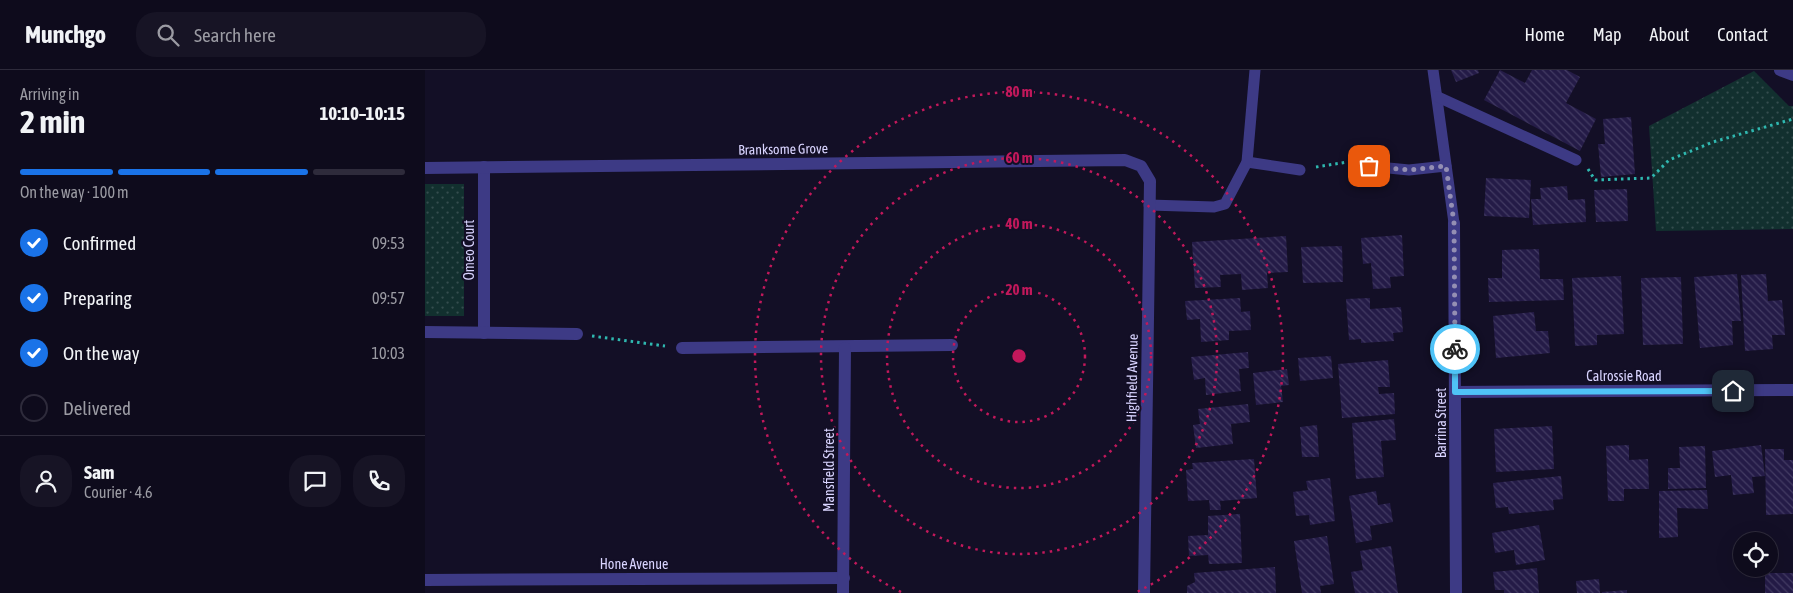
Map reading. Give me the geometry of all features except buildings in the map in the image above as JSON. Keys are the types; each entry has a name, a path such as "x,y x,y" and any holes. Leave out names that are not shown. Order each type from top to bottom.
{"street":[{"path":"1780,70 1793,75"},
{"name":"Branksome Grove","path":"425,168 1115,160 1125,160 1141,166"},
{"name":"Highfield Avenue","path":"1141,166 1150,181 1144,593"},
{"name":"Omeo Court","path":"484,167 484,333"},
{"name":"Barrina Street","path":"1454,223 1456,593"},
{"path":"425,332 577,334"},
{"path":"682,348 845,348 952,345"},
{"name":"Mansfield Street","path":"843,593 845,348"},
{"name":"Calrossie Road","path":"1455,392 1793,390"},
{"name":"Hone Avenue","path":"425,580 843,578"}],"lane":[{"path":"1149,205 1214,207 1225,204 1247,162 1255,70"},
{"path":"1433,70 1454,223"},
{"path":"1438,97 1576,160"},
{"path":"1247,162 1301,170"},
{"path":"1369,166 1409,170 1446,166"}],"path":[{"path":"1576,160 1587,167 1595,180 1651,178 1669,160 1713,142 1793,119"},
{"path":"1301,170 1352,161 1369,166"},
{"path":"577,334 682,348"}],"green space":[{"path":"1754,71 1789,106 1793,106 1793,229 1656,231 1649,126"},
{"path":"425,184 464,184 464,316 425,316"}],"way so far":[{"path":"1369,166 1409,170 1446,166 1454,223 1455,349"}],"route":[{"path":"1455,349 1455,392 1733,391"}]}
